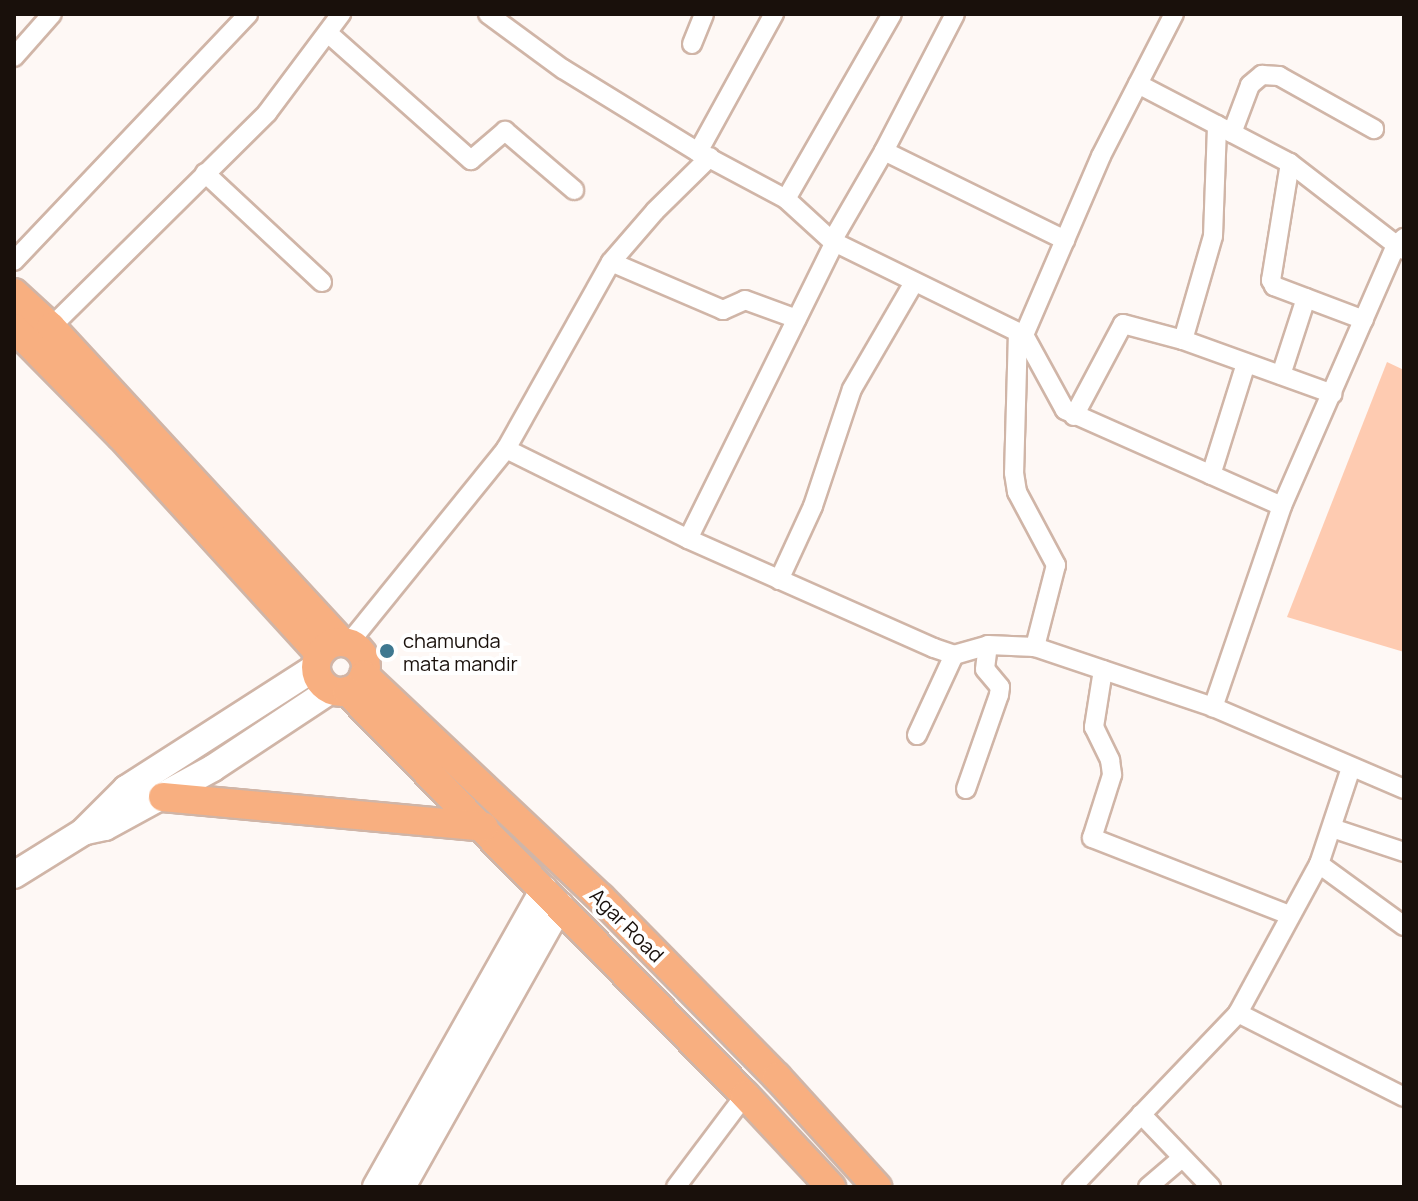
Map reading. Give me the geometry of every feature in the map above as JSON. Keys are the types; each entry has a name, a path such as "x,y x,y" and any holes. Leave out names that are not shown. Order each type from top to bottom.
{"main road":[{"path":"14,293 51,327 338,666"},
{"path":"14,328 121,436 338,666 484,827 831,1187"},
{"path":"83,832 105,827 213,768 338,666"},
{"path":"14,875 83,832 126,789 338,666"},
{"name":"Agar Road","path":"338,666 601,898 777,1077 877,1187"},
{"path":"163,797 484,827"},
{"path":"384,1186 552,897"}],"street":[{"path":"18,45 52,14"},
{"path":"14,261 248,14"},
{"path":"51,327 267,113 341,14"},
{"path":"488,14 563,69 704,154 786,199 833,241 913,284 1021,334 1065,410 1074,416 1282,506"},
{"path":"692,44 704,14"},
{"path":"338,666 506,449 611,262 704,154 774,14"},
{"path":"786,199 892,14"},
{"path":"688,539 833,241 955,14"},
{"path":"1035,647 1056,565 1017,492 1014,473 1021,334 1101,156 1174,14"},
{"path":"329,34 471,160 505,131 574,190"},
{"path":"1183,340 1213,236 1225,129 1250,85 1262,75 1279,76 1374,129"},
{"path":"1138,84 1290,163 1401,244 1282,506 1213,707"},
{"path":"884,151 1065,240"},
{"path":"1290,163 1271,280 1274,286 1364,320"},
{"path":"205,173 322,282"},
{"path":"611,262 723,310 745,300 797,319"},
{"path":"779,580 813,506 852,389 913,284"},
{"path":"1281,375 1306,298"},
{"path":"1074,416 1123,324 1183,340 1333,394"},
{"path":"1211,475 1246,363"},
{"path":"506,449 688,539 954,655 988,645 1035,647 1213,707 1404,789"},
{"path":"966,789 999,695 1000,687 985,669 988,645"},
{"path":"917,735 954,655"},
{"path":"1103,670 1094,727 1110,760 1112,775 1092,838 1290,915"},
{"path":"1072,1187 1238,1013 1319,864 1351,768"},
{"path":"1332,828 1404,852"},
{"path":"1319,864 1404,926"},
{"path":"1238,1013 1404,1097"},
{"path":"676,1187 745,1095"},
{"path":"1141,1114 1211,1187"},
{"path":"1148,1187 1182,1158"}],"shaded area":[{"path":"1387,362 1404,370 1404,652 1287,617"}],"place":[{"name":"chamunda mata mandir","path":"387,651"}]}
